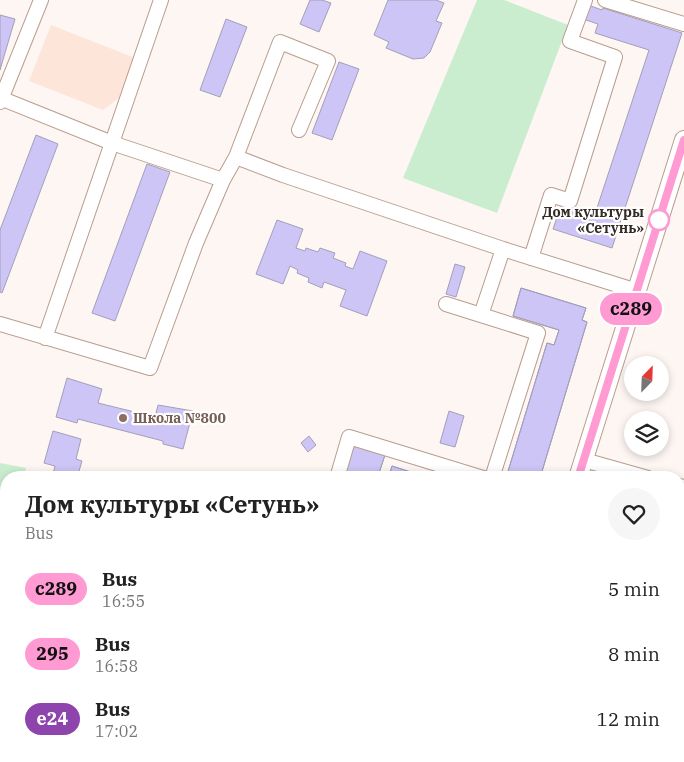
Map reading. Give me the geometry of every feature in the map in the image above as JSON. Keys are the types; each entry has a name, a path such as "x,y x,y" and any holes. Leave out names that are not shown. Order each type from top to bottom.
{"main road":[{"path":"580,471 684,140"}],"street":[{"path":"41,0 0,99 112,142 223,180"},
{"path":"45,338 161,0"},
{"path":"531,258 551,195 570,201 615,57 570,41 585,0"},
{"path":"605,0 684,24"},
{"path":"0,324 150,368 196,243 223,180 236,157 280,42 328,61 299,130"},
{"path":"236,157 283,175 503,249 637,291"},
{"path":"481,315 503,249"},
{"path":"446,304 538,333 494,471"},
{"path":"339,471 349,437 460,471"},
{"path":"584,460 623,471"}],"shaded area":[{"path":"51,25 135,58 119,98 103,110 29,81"}],"green space":[{"path":"477,0 504,0 568,25 497,213 403,178"},
{"path":"0,463 26,468 25,471 0,471"}],"building":[{"path":"310,0 322,0 331,3 319,32 300,24"},
{"path":"388,0 436,0 444,3 436,21 442,23 430,52 424,58 413,59 386,48 389,42 374,35"},
{"path":"588,5 682,33 612,248 553,229 562,203 595,214 649,50 595,33 598,24 583,19"},
{"path":"0,15 15,19 0,70"},
{"path":"226,19 247,27 220,97 200,90"},
{"path":"339,62 359,69 332,140 312,133"},
{"path":"36,135 58,144 2,293 0,292 0,230"},
{"path":"147,164 170,172 115,321 92,313"},
{"path":"277,220 303,229 296,248 305,251 306,248 318,252 320,248 335,253 333,258 346,263 345,266 353,269 360,251 387,261 367,316 340,306 346,290 324,282 322,288 308,282 309,278 297,273 298,270 290,266 283,284 256,274"},
{"path":"455,264 465,267 456,297 446,294"},
{"path":"521,288 586,308 582,320 587,322 542,471 508,471 547,343 554,345 559,330 513,316"},
{"path":"521,288 586,308 582,320 587,322 542,471 508,471 547,343 554,345 559,330 513,316"},
{"path":"67,378 102,389 98,403 155,417 158,405 193,411 183,449 163,444 163,441 78,419 77,423 56,417"},
{"path":"449,411 464,416 455,447 440,443"},
{"path":"53,431 81,439 76,459 82,461 79,471 54,471 55,466 44,463"},
{"path":"309,436 316,445 308,452 301,443"},
{"path":"354,445 385,455 380,471 346,471"},
{"path":"354,445 385,455 380,471 346,471"},
{"path":"392,466 407,471 390,471"},
{"path":"392,466 407,471 390,471"}],"bus line":[{"name":"с289","path":"580,471 684,140"}],"place":[{"name":"Дом культуры «Сетунь»","path":"659,220"},
{"name":"Школа №800","path":"123,418"}]}
